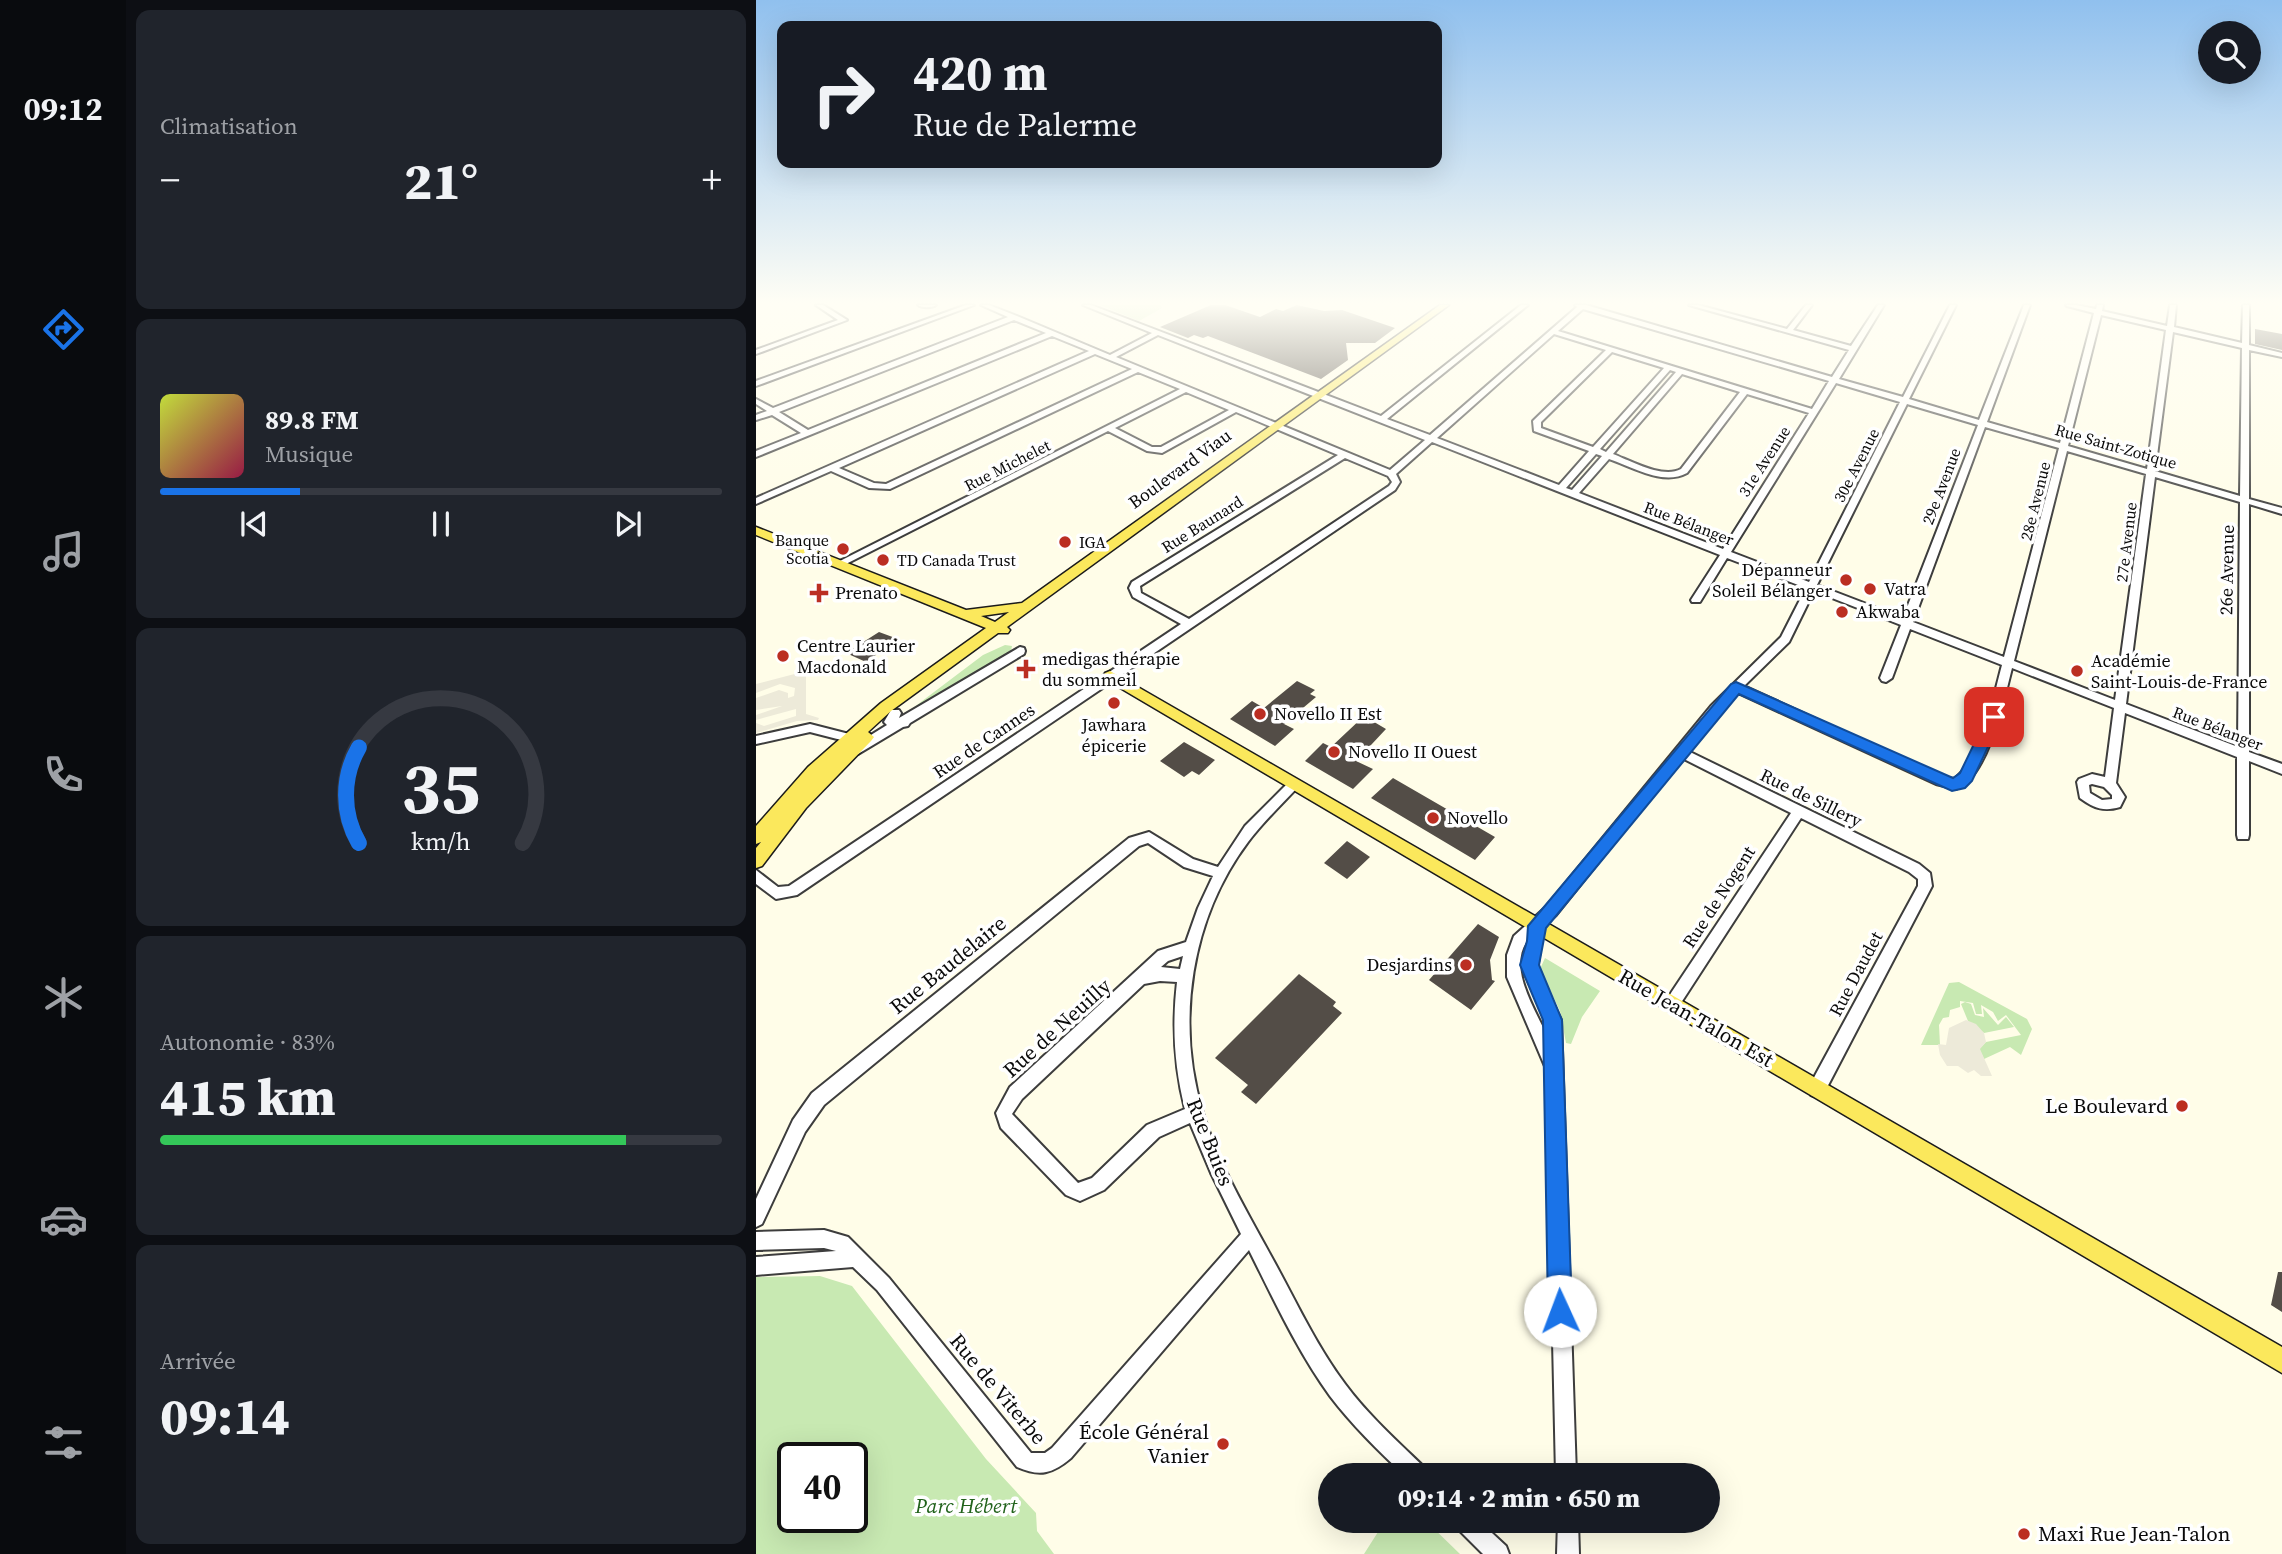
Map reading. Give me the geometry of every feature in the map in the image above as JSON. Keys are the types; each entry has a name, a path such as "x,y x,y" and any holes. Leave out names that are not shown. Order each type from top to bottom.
{"main road":[{"path":"1277,426 1344,378"},
{"name":"Boulevard Viau","path":"756,837 804,782 954,657 1000,629 1268,438 1276,432 1277,426 1268,429 1028,603 1000,629 899,718 848,746 756,860"},
{"path":"756,531 1000,629"},
{"path":"964,614 1028,603"},
{"path":"954,657 965,638 964,614"},
{"name":"Rue Jean-Talon Est","path":"1110,676 2282,1361"}],"street":[{"path":"756,384 773,378"},
{"path":"756,418 859,378"},
{"path":"756,454 944,378"},
{"path":"756,501 1034,378"},
{"path":"830,467 872,486 891,485 1120,378"},
{"path":"1158,378 1391,474 1502,378"},
{"name":"Rue Bélanger","path":"1271,378 2282,769"},
{"path":"1381,420 1434,378"},
{"path":"1582,378 1536,424 1541,431 1661,475 1680,474 1745,391"},
{"path":"1560,489 1660,378"},
{"path":"1573,494 1675,378"},
{"path":"1702,378 1814,412"},
{"name":"Rue Saint-Zotique","path":"1830,378 2282,511"},
{"name":"30e Avenue","path":"1785,639 1917,378"},
{"name":"29e Avenue","path":"1886,678 1999,378"},
{"name":"28e Avenue","path":"1736,687 1940,781 1956,784 1966,777 1990,731 2081,378"},
{"name":"27e Avenue","path":"2110,784 2163,378"},
{"name":"26e Avenue","path":"2243,835 2245,378"},
{"name":"31e Avenue","path":"1696,600 1723,552 1835,379"},
{"name":"Rue Michelet","path":"839,564 1186,389"},
{"path":"756,401 807,433"},
{"path":"1110,429 1150,449 1161,450 1236,410"},
{"name":"Rue Baunard","path":"1187,623 1137,595 1134,592 1136,584 1345,454"},
{"name":"Rue de Cannes","path":"756,876 776,893 792,891 1187,623 1392,488 1396,482 1391,474"},
{"path":"1566,1463 1552,1066 1553,1020 1529,965 1537,941 1537,926 1736,687 1770,658 1785,639"},
{"name":"Boulevard Viau","path":"899,718 1020,651"},
{"path":"756,740 810,728 848,746"},
{"name":"Rue de Sillery","path":"1680,752 1914,868 1925,877"},
{"name":"Rue Buies","path":"1294,784 1249,831 1221,873 1204,905 1186,976 1181,1032 1194,1113 1251,1235 1329,1378 1364,1421 1406,1463"},
{"name":"Rue de Nogent","path":"1672,1004 1799,811"},
{"name":"Rue Baudelaire","path":"756,1218 799,1126 818,1099 1134,842 1149,837 1189,863 1221,873"},
{"name":"Rue Daudet","path":"1817,1089 1925,886 1925,877"},
{"name":"Rue de Neuilly","path":"1192,946 1168,953 1016,1093 1005,1108 1004,1117 1072,1189 1080,1192 1098,1184 1153,1131 1194,1113"},
{"path":"1143,977 1160,974 1186,976"},
{"name":"Rue de Viterbe","path":"756,1241 824,1239 842,1243 883,1284 1024,1460 1039,1465 1055,1460 1064,1451 1251,1235"},
{"path":"756,1266 855,1258"},
{"path":"1477,1533 1499,1554"},
{"path":"1568,1533 1568,1554"}],"green space":[{"path":"1005,645 1012,646 1011,651 901,717 983,655"},
{"path":"1545,958 1600,991 1582,1017 1571,1044 1566,1043 1560,1011 1540,969"},
{"path":"1959,982 2027,1019 2032,1029 2021,1055 2010,1047 1984,1059 1979,1049 1986,1042 2021,1035 2006,1015 1998,1021 1993,1012 1981,1005 1982,1014 1976,1014 1973,1003 1960,1001 1960,1007 1950,1010 1949,1017 1943,1018 1939,1025 1940,1045 1921,1045 1949,983"},
{"path":"1961,1004 1971,1004 1975,1015 1984,1017 1983,1008 1998,1025 2006,1017 2014,1027 1984,1033 1968,1021"},
{"name":"Parc Hébert","path":"820,1276 852,1286 986,1459 1036,1513 1037,1531 1054,1554 756,1554 756,1277"},
{"path":"1377,1533 1438,1533 1460,1554 1364,1554"}],"shaded area":[{"path":"806,671 806,714 819,718 818,720 797,721 756,733 756,723 764,726 796,716 796,709 756,720 756,715 782,706 756,710 756,698 779,690 788,693 788,698 794,696 795,688 780,684 756,693 756,684"},
{"path":"1966,1020 1976,1024 1984,1033 1986,1042 1980,1049 1992,1076 1981,1076 1974,1070 1968,1073 1958,1066 1947,1066 1940,1055 1938,1044 1946,1045 1949,1028"}],"building":[{"path":"879,632 898,639 866,662 846,653"},
{"name":"Novello II Est","path":"1297,681 1315,690 1310,694 1316,697 1284,724 1294,729 1275,746 1230,719 1252,701 1264,708"},
{"name":"Novello II Ouest","path":"1364,716 1386,729 1356,761 1373,769 1353,789 1305,761 1323,743 1331,747"},
{"path":"1184,742 1215,760 1199,775 1192,771 1184,777 1160,761"},
{"name":"Novello","path":"1393,778 1495,837 1475,860 1371,798"},
{"path":"1347,841 1370,857 1347,879 1324,863"},
{"name":"Desjardins","path":"1478,924 1499,937 1490,960 1492,980 1495,981 1471,1010 1429,980"},
{"path":"1299,974 1336,1002 1333,1006 1342,1013 1256,1104 1241,1092 1248,1085 1215,1058"},
{"path":"2278,1272 2282,1272 2282,1312 2271,1305"}],"place":[{"name":"IGA","path":"1065,542"},
{"name":"Banque Scotia","path":"843,549"},
{"name":"TD Canada Trust","path":"883,560"},
{"name":"Dépanneur Soleil Bélanger","path":"1846,580"},
{"name":"Vatra","path":"1870,589"},
{"name":"Prenato","path":"819,593"},
{"name":"Akwaba","path":"1842,612"},
{"name":"Centre Laurier Macdonald","path":"783,656"},
{"name":"medigas thérapie du sommeil","path":"1026,669"},
{"name":"Académie Saint-Louis-de-France","path":"2077,671"},
{"name":"Jawhara épicerie","path":"1114,703"},
{"name":"Novello II Est","path":"1260,714"},
{"name":"Novello II Ouest","path":"1334,752"},
{"name":"Novello","path":"1433,818"},
{"name":"Desjardins","path":"1466,965"},
{"name":"Le Boulevard","path":"2182,1106"},
{"name":"École Général Vanier","path":"1223,1444"},
{"name":"Maxi Rue Jean-Talon","path":"2024,1534"}],"route":[{"path":"1560,1311 1552,1066 1553,1020 1529,965 1530,955 1537,941 1537,926 1736,687 1940,781 1952,784 1962,782 1966,777 1990,731 1994,717"}]}
